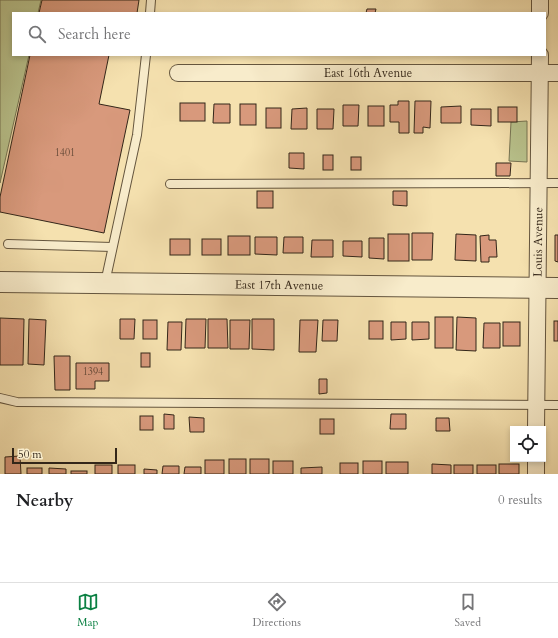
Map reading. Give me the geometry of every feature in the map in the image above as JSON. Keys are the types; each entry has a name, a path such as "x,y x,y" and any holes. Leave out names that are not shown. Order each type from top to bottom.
{"street":[{"path":"540,0 540,12"},
{"name":"Louis Avenue","path":"536,426 540,56"},
{"name":"East 16th Avenue","path":"178,73 558,73"},
{"name":"East 17th Avenue","path":"0,282 558,288"},
{"path":"536,462 536,474"}],"lane":[{"path":"150,12 151,0"},
{"path":"105,284 137,135 146,56"},
{"path":"170,184 558,183"},
{"path":"8,244 112,247"},
{"path":"0,398 17,402 558,405"}],"green space":[{"path":"0,0 41,0 38,12 12,12 12,56 29,56 0,183"},
{"path":"527,121 527,162 509,161 511,122"}],"building":[{"path":"42,0 139,0 137,12 39,12"},
{"path":"367,9 376,9 375,12 366,12"},
{"path":"30,56 109,56 99,104 130,110 104,233 0,212 0,197"},
{"path":"398,101 409,101 409,133 399,133 399,122 390,122 390,105 398,105"},
{"path":"415,101 431,101 430,128 423,127 423,133 414,133"},
{"path":"180,103 205,103 205,121 180,121"},
{"path":"214,104 230,104 230,123 213,123"},
{"path":"240,104 256,104 256,125 240,125"},
{"path":"343,105 359,105 358,126 343,126"},
{"path":"368,106 384,106 384,126 368,126"},
{"path":"461,106 461,123 441,123 441,107"},
{"path":"498,107 517,107 517,122 498,122"},
{"path":"266,108 281,108 281,128 266,128"},
{"path":"307,108 307,129 291,129 292,109"},
{"path":"317,109 334,109 333,129 317,129"},
{"path":"471,109 491,109 491,126 471,125"},
{"path":"289,153 304,153 304,169 289,168"},
{"path":"323,155 333,155 333,170 323,170"},
{"path":"351,157 361,157 361,170 351,170"},
{"path":"496,163 511,163 510,176 496,176"},
{"path":"257,191 273,191 273,208 257,208"},
{"path":"393,191 407,191 407,206 393,205"},
{"path":"412,233 433,233 432,260 412,260"},
{"path":"388,234 409,234 409,261 388,261"},
{"path":"456,234 476,235 476,261 455,260"},
{"path":"489,235 489,240 496,240 497,257 489,257 489,262 481,262 480,236"},
{"path":"555,235 558,235 558,262 555,261"},
{"path":"228,236 250,236 250,255 228,255"},
{"path":"255,237 277,237 277,255 255,254"},
{"path":"284,237 303,237 303,253 283,253"},
{"path":"369,238 384,238 384,259 369,258"},
{"path":"170,239 190,239 190,255 170,255"},
{"path":"202,239 221,239 221,255 202,255"},
{"path":"312,240 333,240 333,257 311,257"},
{"path":"343,241 362,241 362,257 343,256"},
{"path":"435,317 453,317 453,348 435,348"},
{"path":"457,317 476,318 476,351 456,350"},
{"path":"0,318 24,319 23,365 0,365"},
{"path":"29,319 46,320 44,365 28,364"},
{"path":"120,319 135,319 134,339 120,339"},
{"path":"186,319 206,319 205,348 185,348"},
{"path":"208,319 227,319 228,348 208,348"},
{"path":"252,319 274,319 274,350 252,349"},
{"path":"143,320 157,320 157,339 143,339"},
{"path":"230,320 250,320 249,349 230,349"},
{"path":"300,320 318,320 316,352 299,352"},
{"path":"323,320 338,320 337,341 322,341"},
{"path":"369,321 383,321 383,339 369,339"},
{"path":"554,321 558,321 558,341 554,341"},
{"path":"168,322 182,322 181,350 167,350"},
{"path":"391,322 406,322 406,339 391,340"},
{"path":"412,322 429,322 429,339 412,340"},
{"path":"503,322 520,322 520,346 503,346"},
{"path":"484,323 500,323 500,348 483,348"},
{"path":"141,353 150,353 150,367 141,367"},
{"path":"54,356 70,356 70,390 55,390"},
{"path":"76,363 109,363 109,381 95,381 95,389 76,389"},
{"path":"319,379 327,379 327,393 319,394"},
{"path":"164,414 174,415 174,429 164,429"},
{"path":"391,414 406,414 406,429 390,429"},
{"path":"140,416 153,416 153,430 140,430"},
{"path":"189,417 204,418 204,432 190,432"},
{"path":"436,418 449,418 450,431 436,431"},
{"path":"320,419 334,419 334,434 320,434"},
{"path":"20,456 21,474 5,474 5,457"},
{"path":"229,459 246,459 246,474 229,474"},
{"path":"250,459 269,459 269,474 250,474"},
{"path":"205,460 224,460 224,474 205,474"},
{"path":"273,461 293,461 293,474 273,474"},
{"path":"363,461 382,461 382,474 363,474"},
{"path":"386,462 408,462 408,474 386,474"},
{"path":"340,463 358,463 358,474 340,474"},
{"path":"432,464 451,465 451,474 432,474"},
{"path":"499,464 519,464 519,474 499,474"},
{"path":"95,465 112,465 112,474 95,474"},
{"path":"118,465 135,465 135,474 118,474"},
{"path":"454,465 473,465 473,474 454,474"},
{"path":"477,465 496,465 496,474 477,474"},
{"path":"163,466 179,466 179,474 162,474"},
{"path":"185,467 201,467 201,474 184,474"},
{"path":"322,467 322,474 301,474 301,468"},
{"path":"27,468 42,468 42,474 27,474"},
{"path":"49,468 66,469 66,474 49,474"},
{"path":"144,469 157,470 157,474 144,474"},
{"path":"71,471 87,471 87,474 71,474"}]}
